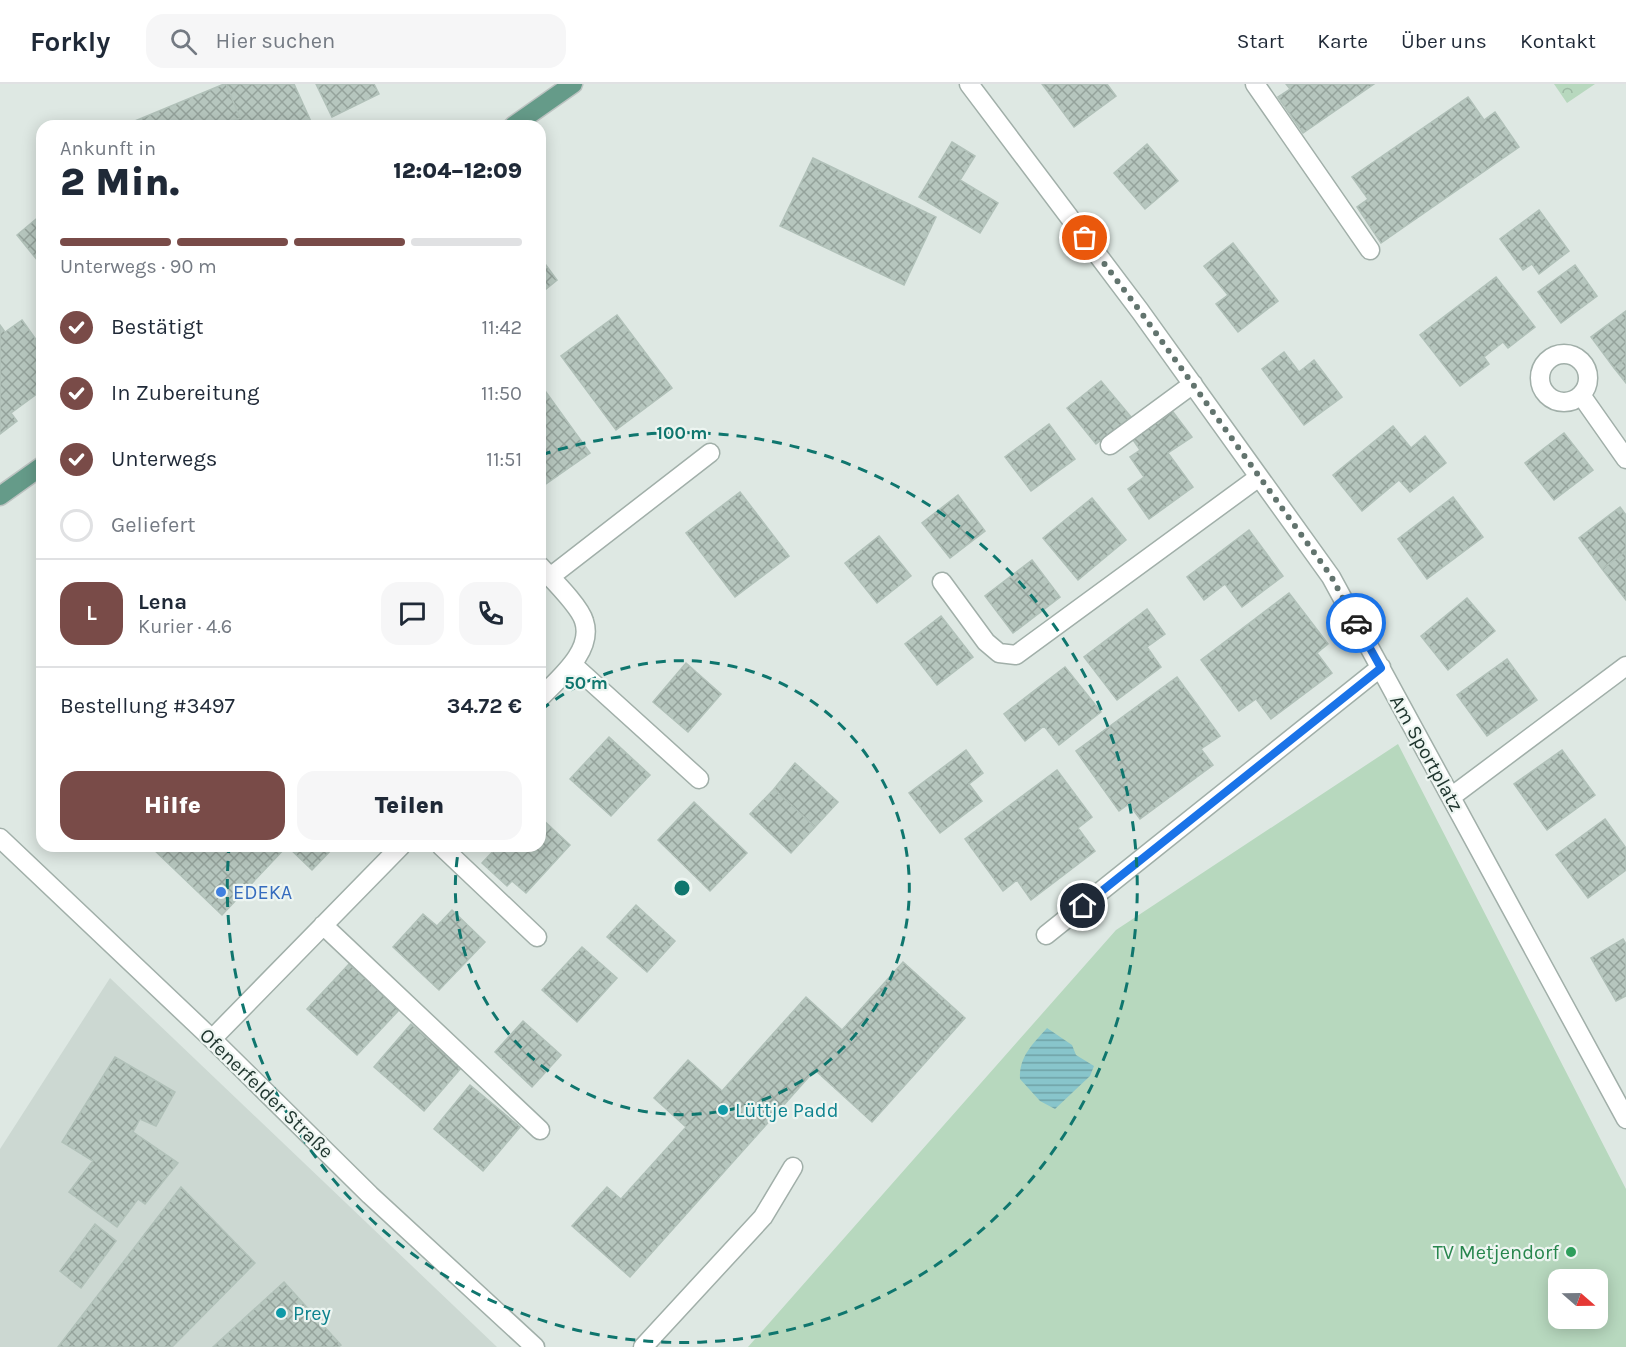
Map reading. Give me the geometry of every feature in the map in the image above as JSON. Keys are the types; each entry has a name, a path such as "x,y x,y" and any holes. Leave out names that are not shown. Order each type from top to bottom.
{"main road":[{"path":"522,120 573,84"},
{"path":"0,496 36,470"}],"street":[{"name":"Am Sportplatz","path":"969,84 1140,311 1331,576 1626,1119"},
{"path":"1255,84 1370,250"},
{"path":"1110,446 1192,384"},
{"path":"1581,395 1626,459"},
{"path":"546,570 710,453"},
{"path":"942,582 986,642 999,652 1016,655 1259,477"},
{"path":"546,572 584,620 586,635 581,650 572,664 546,692"},
{"path":"572,664 699,779"},
{"path":"1451,797 1626,666"},
{"path":"1046,935 1381,668"},
{"name":"Ofenerfelder Straße","path":"0,838 212,1039 370,1195 535,1347"},
{"path":"212,1039 395,852"},
{"path":"447,852 537,937"},
{"path":"323,925 540,1130"},
{"path":"643,1347 763,1216 793,1167"}],"shaded area":[{"path":"110,978 497,1347 0,1347 0,1149"}],"green space":[{"path":"1554,84 1595,84 1567,103"},
{"path":"1398,744 1626,1189 1626,1347 748,1347 1116,930"}],"water":[{"path":"1047,1028 1072,1045 1076,1055 1094,1066 1090,1076 1055,1109 1040,1101 1020,1079 1024,1057"}],"building":[{"path":"224,84 226,84 240,118 235,120 137,120"},
{"path":"226,84 294,84 310,120 235,120 240,118"},
{"path":"316,84 374,84 379,94 332,117"},
{"path":"1042,84 1107,84 1116,96 1074,127"},
{"path":"1286,84 1374,84 1303,133 1278,97 1290,89"},
{"path":"1468,97 1484,120 1495,112 1519,147 1381,243 1357,207 1368,199 1352,177"},
{"path":"952,142 975,156 960,180 998,203 980,233 919,197"},
{"path":"1147,144 1178,181 1145,209 1114,173"},
{"path":"813,158 936,217 904,285 780,226"},
{"path":"1539,210 1569,251 1539,274 1532,264 1523,270 1500,239"},
{"path":"36,219 36,259 17,235"},
{"path":"1233,243 1278,301 1238,332 1216,304 1228,295 1204,266"},
{"path":"546,265 557,280 546,289"},
{"path":"1575,265 1597,296 1561,323 1538,292"},
{"path":"1496,277 1535,327 1508,348 1503,342 1484,357 1489,364 1460,386 1420,335"},
{"path":"1626,311 1626,359 1614,368 1591,337"},
{"path":"617,315 672,388 616,430 561,356"},
{"path":"22,320 36,340 36,394 11,413 17,421 0,434 0,325 5,332"},
{"path":"1284,352 1299,372 1314,360 1342,397 1304,425 1262,369"},
{"path":"1626,359 1626,383 1614,368"},
{"path":"1101,381 1131,417 1096,444 1067,408"},
{"path":"546,392 590,453 546,484"},
{"path":"1170,408 1192,437 1168,453 1193,487 1149,519 1128,489 1144,477 1130,457 1140,450 1131,437"},
{"path":"1049,424 1075,459 1031,491 1005,457"},
{"path":"1393,426 1411,448 1425,436 1446,463 1410,492 1399,480 1362,511 1333,475"},
{"path":"1564,433 1593,470 1554,500 1525,463"},
{"path":"740,492 789,556 735,597 686,533"},
{"path":"958,495 985,531 950,558 922,523"},
{"path":"1453,497 1483,537 1427,579 1398,539"},
{"path":"1092,498 1126,540 1078,580 1043,538"},
{"path":"1620,507 1626,515 1626,551 1602,569 1579,538"},
{"path":"1249,530 1283,576 1242,607 1225,584 1204,600 1187,577"},
{"path":"879,536 911,576 877,603 845,563"},
{"path":"1626,551 1626,600 1602,569"},
{"path":"1032,560 1060,597 1013,633 985,596"},
{"path":"1289,593 1328,644 1317,653 1332,673 1271,719 1256,699 1239,711 1201,660"},
{"path":"1467,598 1495,631 1448,670 1421,636"},
{"path":"1147,609 1165,634 1147,647 1161,667 1117,700 1084,657"},
{"path":"941,616 973,657 937,685 905,644"},
{"path":"1507,659 1537,700 1487,736 1457,695"},
{"path":"686,663 721,694 688,732 653,702"},
{"path":"1065,667 1101,712 1059,745 1044,726 1025,741 1004,714"},
{"path":"1177,677 1220,736 1201,749 1213,765 1140,819 1129,804 1119,811 1076,751"},
{"path":"609,737 650,775 611,816 570,779"},
{"path":"966,750 983,773 969,784 982,801 940,833 909,793"},
{"path":"1562,750 1595,795 1547,830 1514,784"},
{"path":"795,763 838,802 815,827 774,789"},
{"path":"1057,770 1092,817 1078,828 1095,851 1031,900 1017,880 1003,891 965,839"},
{"path":"774,789 815,827 791,853 750,814"},
{"path":"694,802 747,853 710,891 658,840"},
{"path":"1605,819 1626,848 1626,870 1588,898 1556,855"},
{"path":"546,823 570,845 526,893 512,881 507,886 482,863 492,852 546,852"},
{"name":"EDEKA","path":"156,852 281,852 222,915"},
{"path":"293,852 329,852 312,870"},
{"path":"636,905 675,941 647,972 607,937"},
{"path":"452,910 485,942 439,990 393,947 423,914 437,926"},
{"path":"1623,939 1626,944 1626,996 1616,1001 1591,958"},
{"path":"582,947 617,978 577,1022 542,990"},
{"name":"Lüttje Padd","path":"903,962 965,1018 872,1122 815,1070 630,1277 572,1226 607,1187 621,1199 686,1127 654,1098 688,1060 722,1091 806,997 842,1030"},
{"path":"349,964 399,1010 357,1055 307,1009"},
{"path":"523,1021 561,1055 532,1087 495,1052"},
{"path":"411,1024 461,1068 424,1111 374,1067"},
{"path":"115,1057 175,1092 156,1126 140,1119 133,1132 178,1163 145,1204 138,1199 117,1227 69,1192 93,1161 62,1142"},
{"path":"470,1085 520,1127 483,1171 434,1129"},
{"path":"181,1187 255,1263 172,1347 58,1347"},
{"path":"95,1224 116,1241 81,1288 60,1271"},
{"name":"Prey","path":"284,1282 341,1345 338,1347 213,1347"}],"way so far":[{"path":"1085,238 1331,576 1356,623"}],"place":[{"name":"EDEKA","path":"221,892"},
{"name":"Lüttje Padd","path":"723,1110"},
{"name":"TV Metjendorf","path":"1571,1252"},
{"name":"Prey","path":"281,1313"}],"route":[{"path":"1083,906 1381,668 1356,623"}]}
